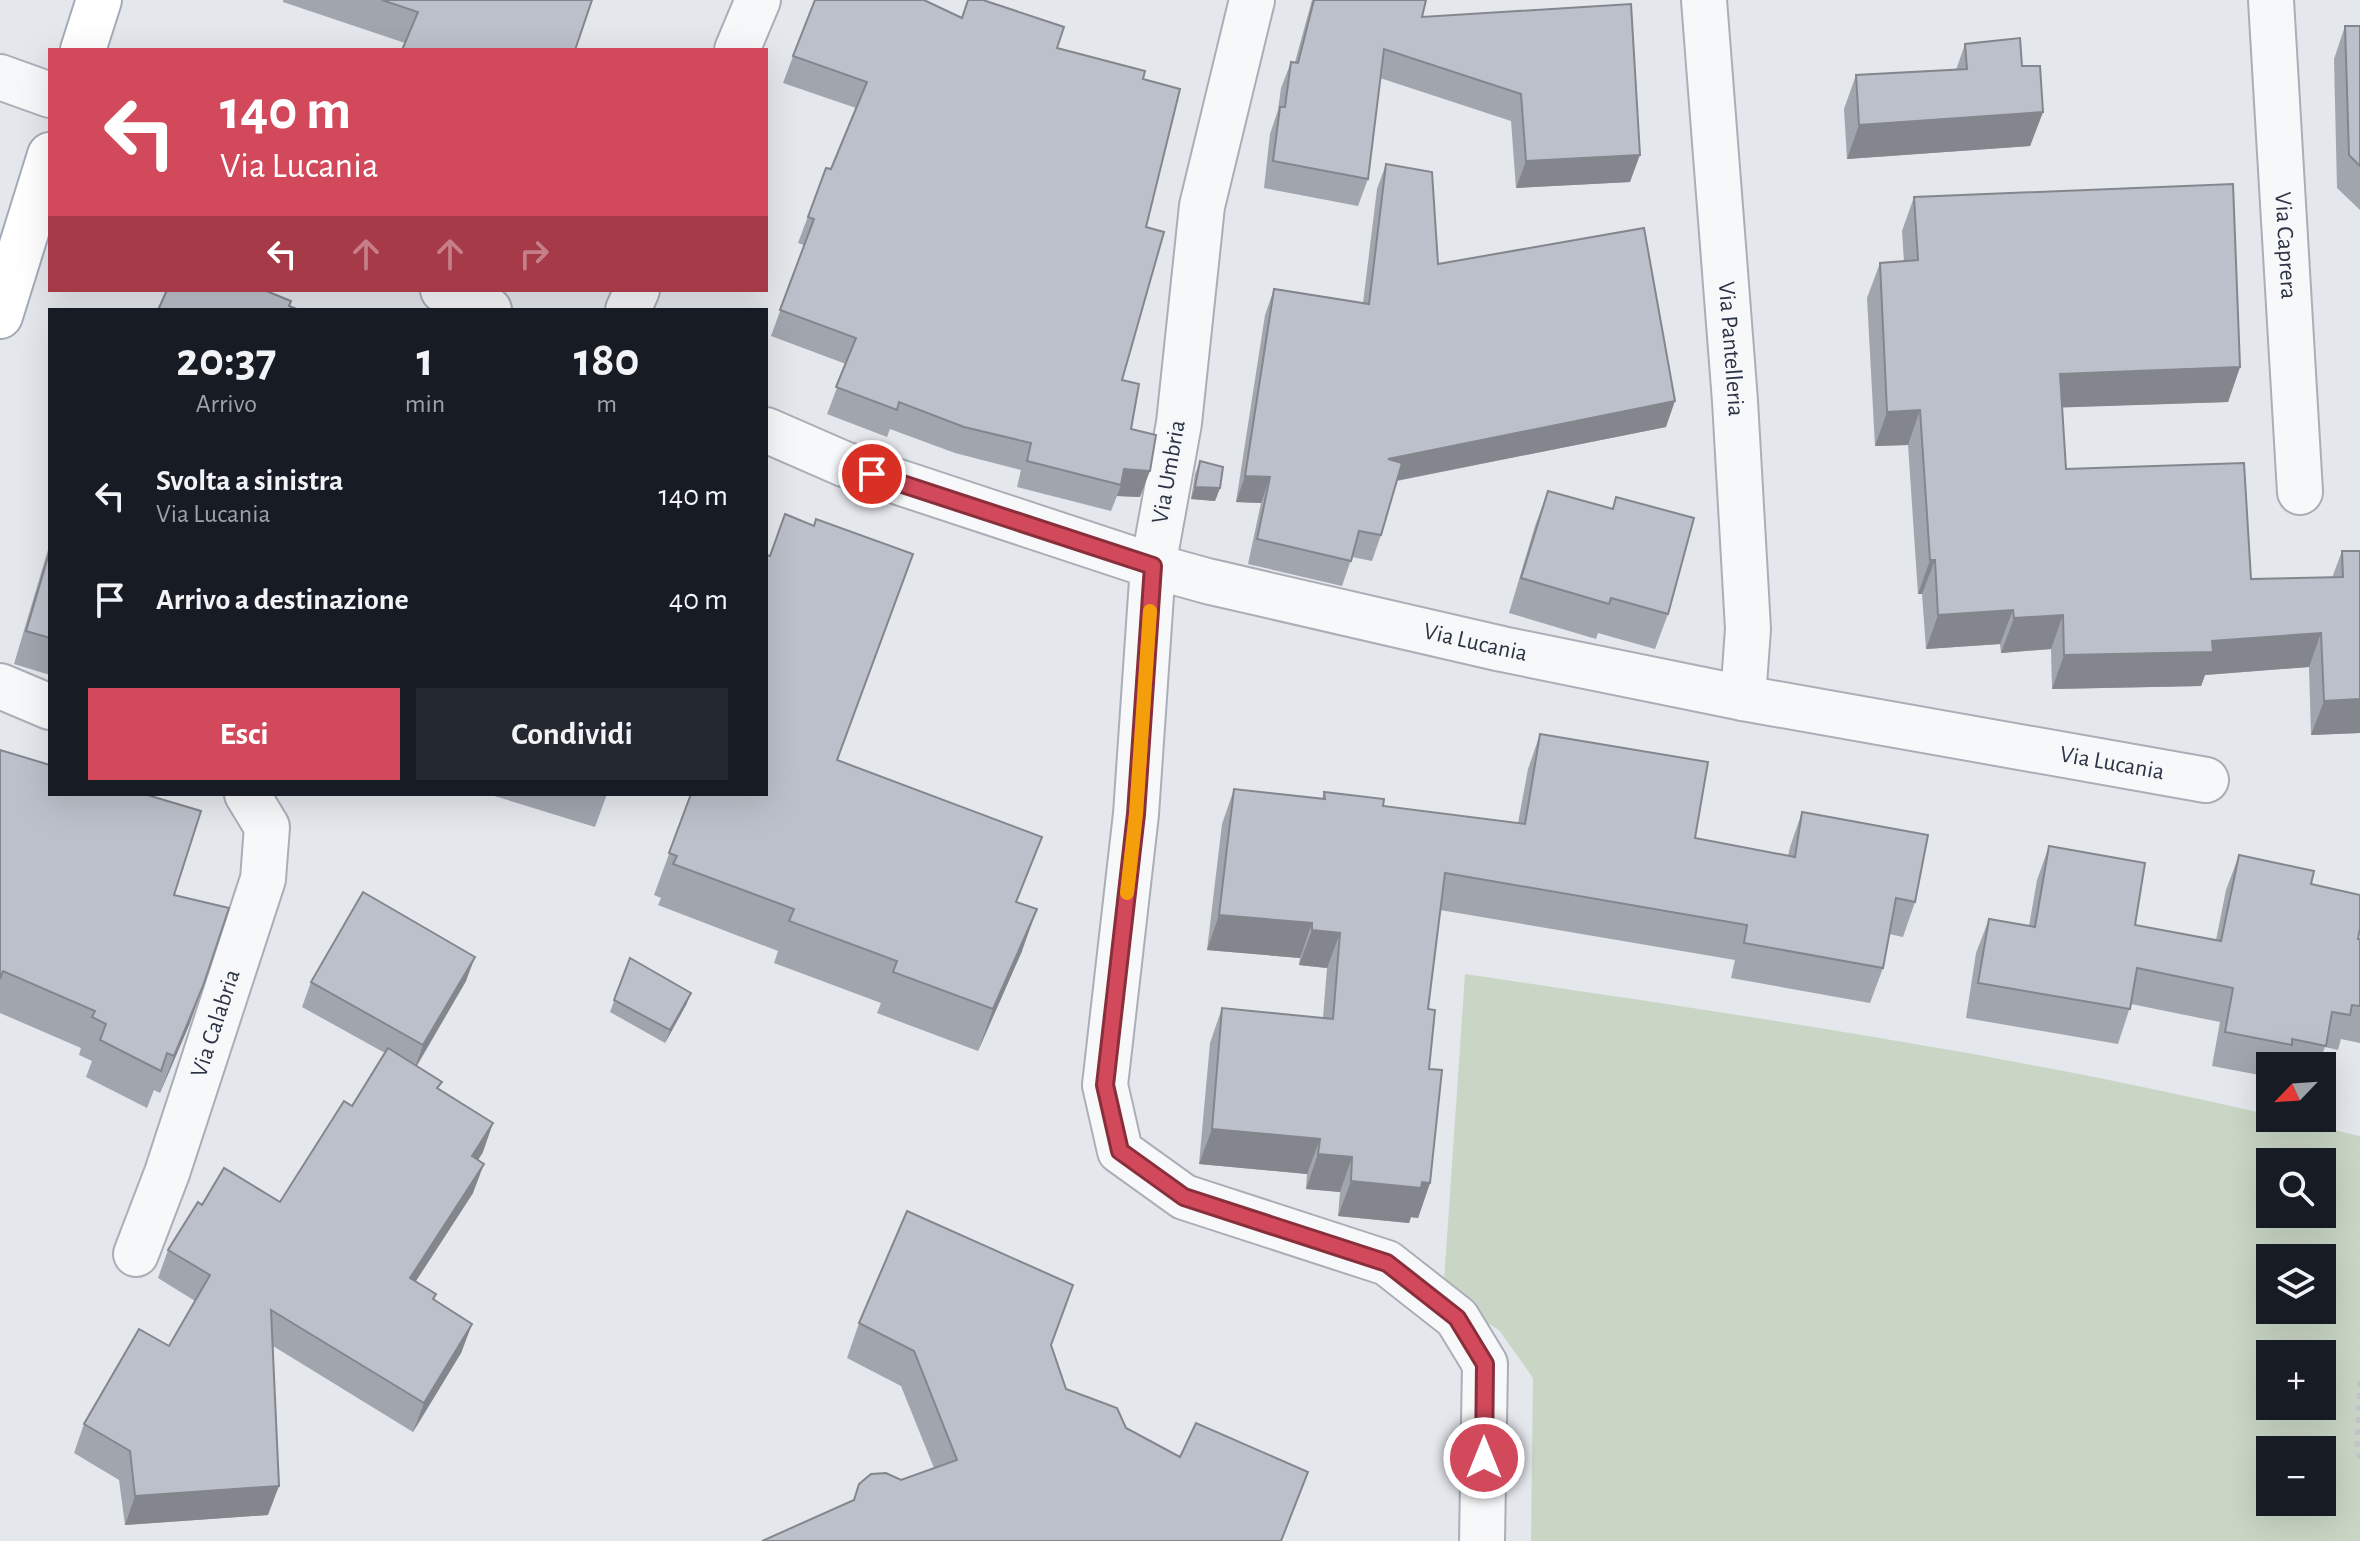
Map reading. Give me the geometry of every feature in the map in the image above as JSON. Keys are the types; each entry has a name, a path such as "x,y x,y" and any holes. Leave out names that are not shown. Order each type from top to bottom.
{"main road":[{"path":"84,48 99,0"},
{"path":"0,316 48,161"}],"street":[{"path":"738,48 758,0"},
{"name":"Via Umbria","path":"1252,0 1202,206 1179,423 1153,566 1136,814 1105,1085 1120,1151 1184,1197 1387,1263 1457,1318 1485,1364 1482,1541"},
{"name":"Via Pantelleria","path":"1704,0 1735,401 1748,629 1743,698"},
{"name":"Via Caprera","path":"2271,0 2300,492"},
{"path":"0,77 48,94"},
{"path":"448,292 484,308"},
{"name":"Via Lucania","path":"768,431 844,464 1207,581 1502,649 1743,698 2206,780"},
{"path":"0,686 48,706"},
{"name":"Via Calabria","path":"136,1254 167,1173 263,879 267,827 248,796"}],"path":[{"path":"2360,1381 2357,1446 2360,1459"}],"green space":[{"path":"1465,974 1768,1020 2070,1072 2256,1112 2256,1132 2336,1130 2360,1136 2360,1541 1531,1541 1533,1378 1499,1330 1443,1296"}],"building":[{"path":"382,0 592,0 576,48 403,48 418,12"},
{"path":"815,0 924,0 962,18 968,0 983,0 1064,27 1057,48 1145,71 1143,79 1180,89 1146,227 1164,232 1122,380 1139,384 1131,429 1156,435 1150,471 1124,469 1121,485 1027,461 1031,443 964,427 899,402 897,410 836,387 856,338 780,310 814,219 808,217 826,168 831,169 867,82 793,56"},
{"path":"1314,0 1426,0 1422,17 1631,4 1640,155 1526,161 1521,94 1384,49 1368,179 1273,161 1280,107 1285,107 1291,62 1298,63"},
{"path":"2345,26 2360,26 2360,166 2349,155"},
{"path":"2020,38 2022,66 2040,66 2043,112 1859,125 1856,75 1967,69 1965,44"},
{"path":"1386,164 1432,172 1438,264 1644,228 1675,401 1388,459 1402,463 1381,535 1359,531 1351,561 1257,539 1270,477 1245,476 1274,289 1369,304"},
{"path":"2233,184 2240,367 2060,374 2066,469 2244,463 2251,579 2343,577 2342,551 2360,551 2360,699 2324,701 2321,633 2212,641 2213,652 2064,655 2063,615 2014,618 2013,610 1938,615 1935,560 1930,560 1920,410 1887,412 1880,263 1918,260 1914,197"},
{"path":"166,292 269,292 291,301 289,306 294,308 159,308"},
{"path":"1200,461 1223,467 1220,488 1195,487"},
{"path":"1548,491 1613,509 1616,497 1694,518 1668,614 1611,598 1609,604 1521,578"},
{"path":"785,514 814,526 816,519 913,554 837,760 1042,837 1016,902 1037,909 993,1009 893,972 897,961 789,921 794,909 673,864 677,856 669,853 690,796 768,796 770,556"},
{"path":"48,557 48,637 26,631"},
{"path":"1540,734 1708,762 1695,838 1795,857 1802,812 1928,835 1915,902 1896,898 1883,968 1744,943 1747,925 1445,873 1428,1009 1435,1010 1429,1069 1442,1070 1430,1183 1422,1182 1421,1188 1351,1181 1352,1157 1318,1154 1320,1139 1212,1129 1222,1008 1333,1019 1340,933 1312,930 1312,923 1219,915 1234,789 1325,799 1324,792 1384,799 1383,806 1525,824"},
{"path":"0,750 48,764 48,796 151,796 201,811 174,895 229,908 203,986 174,1056 167,1053 161,1071 100,1040 106,1024 92,1017 95,1011 3,971 0,979"},
{"path":"2049,846 2145,863 2135,925 2221,941 2239,855 2314,871 2311,884 2360,895 2360,1006 2352,1005 2350,1015 2332,1012 2326,1046 2292,1039 2292,1045 2225,1032 2233,988 2137,968 2130,1009 1978,983 1989,919 2035,927"},
{"path":"363,892 475,957 423,1045 311,982"},
{"path":"630,958 691,993 670,1030 614,1000"},
{"path":"388,1048 442,1082 437,1088 493,1123 472,1156 484,1164 410,1278 436,1294 433,1299 472,1324 424,1403 271,1310 279,1486 135,1496 130,1451 84,1424 139,1329 169,1346 210,1275 168,1250 198,1202 202,1205 224,1168 280,1202 344,1101 352,1106"},
{"path":"907,1211 1073,1285 1051,1345 1066,1389 1117,1408 1126,1428 1180,1457 1196,1423 1308,1472 1281,1541 762,1541 854,1500 859,1484 871,1474 886,1473 901,1480 957,1460 914,1351 859,1323"}],"slow traffic":[{"path":"1127,893 1136,814 1150,611"}],"route":[{"path":"872,474 1153,566 1136,814 1105,1085 1120,1151 1184,1197 1387,1263 1457,1318 1485,1364 1484,1458"}]}
